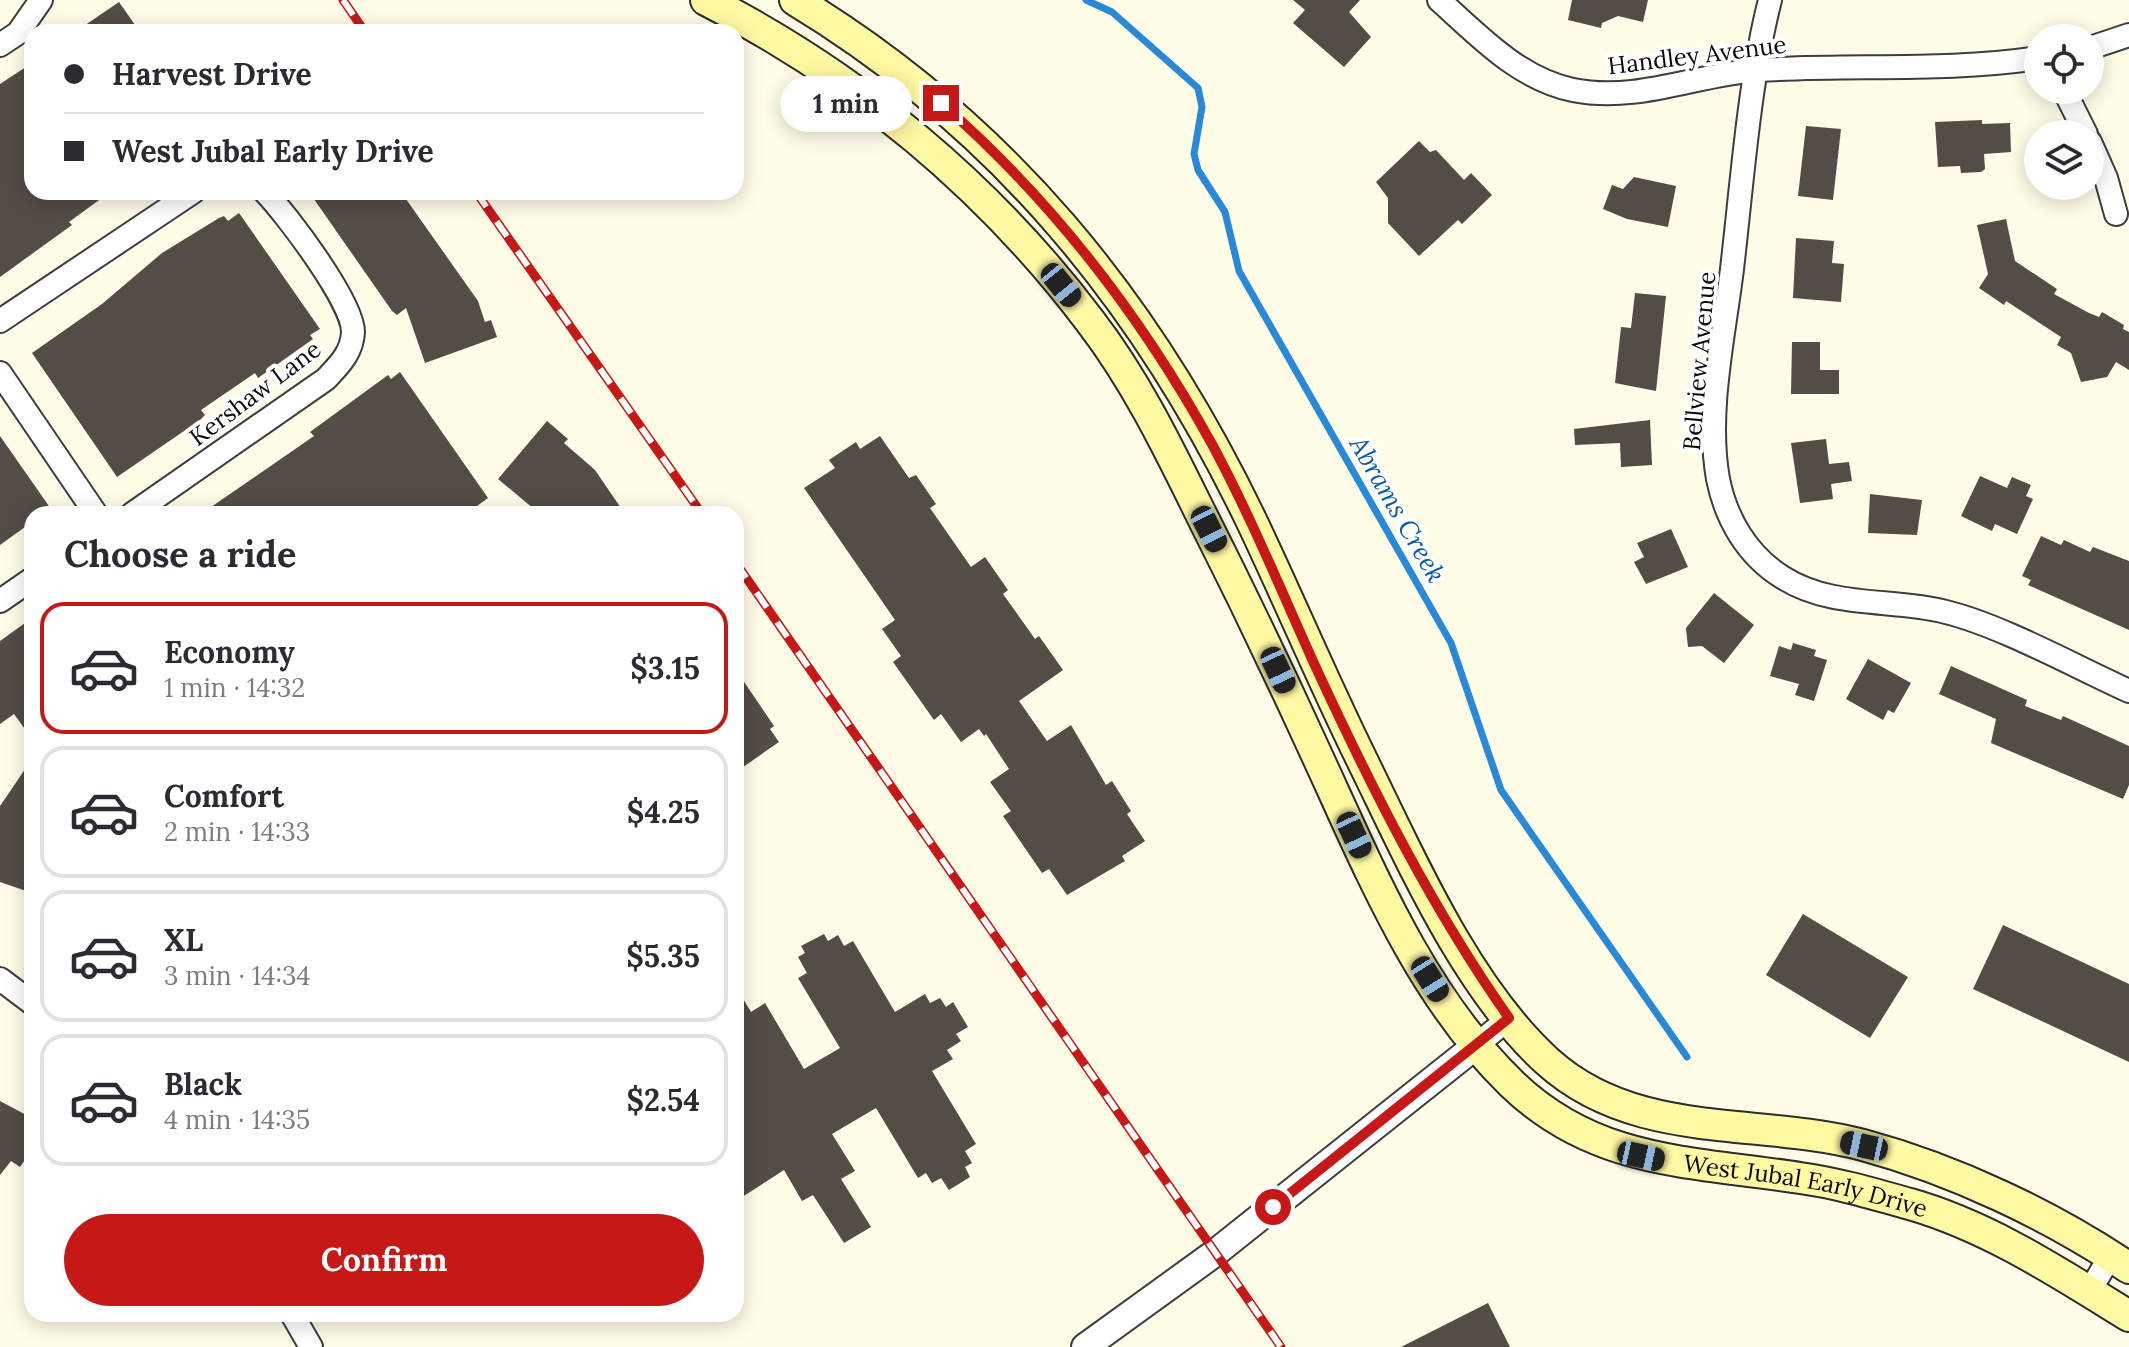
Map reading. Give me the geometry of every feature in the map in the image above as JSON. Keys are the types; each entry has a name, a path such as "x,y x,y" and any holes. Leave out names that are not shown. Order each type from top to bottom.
{"main road":[{"name":"West Jubal Early Drive","path":"706,0 798,53 912,133 992,207 1092,323 1166,443 1252,615 1392,917 1443,999 1513,1085 1580,1132 1641,1156 1690,1166 1806,1178 1916,1206 1972,1226 2025,1253 2129,1316"},
{"name":"West Jubal Early Drive","path":"795,0 876,53 984,141 1050,210 1133,317 1178,386 1251,521 1317,670 1426,891 1467,959 1509,1018 1547,1061 1576,1083 1614,1104 1677,1122 1762,1128 1864,1146 1979,1187 2120,1262"}],"street":[{"path":"24,24 41,0"},
{"name":"Handley Avenue","path":"1439,0 1513,65 1545,81 1574,90 1612,94 1645,92 1711,76 1758,70 1981,64 2024,59"},
{"name":"Bellview Avenue","path":"1770,0 1758,70 1714,445 1718,481 1728,515 1741,538 1783,578 1811,590 1849,600 1949,612 2129,691"},
{"path":"0,45 18,33 24,24"},
{"path":"2104,43 2129,35"},
{"path":"2104,174 2116,214"},
{"path":"0,321 181,200"},
{"name":"Kershaw Lane","path":"143,506 326,379 341,363 352,342 350,315 336,288 271,200"},
{"path":"0,373 91,506"},
{"path":"0,601 24,584"},
{"path":"0,979 24,997"},
{"path":"1085,1347 1215,1253 1509,1018"},
{"path":"2089,1292 2120,1262"},
{"path":"297,1322 311,1347"}],"building":[{"path":"1293,0 1360,0 1349,12 1371,37 1344,67 1293,23 1305,10"},
{"path":"1572,0 1648,0 1643,22 1618,16 1602,23 1601,28 1568,20"},
{"path":"119,2 134,24 87,24"},
{"path":"24,68 24,200 99,200 69,222 72,225 0,277 0,84"},
{"path":"1982,120 1982,124 2010,123 2011,152 1984,154 1985,169 1981,172 1961,173 1960,166 1938,167 1935,122"},
{"path":"1806,126 1841,129 1833,200 1798,196"},
{"path":"1419,141 1430,152 1436,150 1464,180 1471,173 1492,195 1462,224 1458,220 1419,256 1388,223 1388,198 1376,182"},
{"path":"1634,177 1676,186 1668,227 1627,219 1603,209 1612,185 1623,189"},
{"path":"315,200 407,200 478,301 485,322 491,320 497,337 425,363 406,308 397,315"},
{"path":"239,213 320,329 310,335 313,339 258,378 255,373 201,410 205,415 200,420 117,477 32,353 102,304 162,253 219,218 224,216 228,221"},
{"path":"2006,219 2015,261 2057,289 2054,294 2089,313 2099,317 2102,312 2124,325 2123,329 2129,332 2129,370 2116,362 2107,377 2081,382 2071,353 2057,345 2061,337 2006,301 2004,305 1979,288 1988,274 1977,225"},
{"path":"1796,238 1834,241 1832,263 1844,264 1841,302 1793,298"},
{"path":"1635,293 1666,296 1656,391 1615,383 1621,327 1631,328"},
{"path":"1792,342 1820,342 1820,370 1839,370 1839,394 1791,394"},
{"path":"400,372 488,498 477,506 213,506 314,436 310,432 388,375 391,379"},
{"path":"1650,420 1652,465 1621,467 1620,443 1575,445 1574,429"},
{"path":"547,421 568,439 564,443 595,470 620,506 530,506 498,479"},
{"path":"0,436 49,506 24,506 24,528 0,545"},
{"path":"880,436 909,478 916,475 936,504 930,508 971,567 985,557 1008,590 1003,594 1035,639 1039,636 1063,670 1019,701 1047,741 1071,725 1106,785 1112,781 1131,811 1127,814 1145,841 1122,856 1125,861 1067,895 1049,869 1042,873 1003,816 1011,811 990,782 1009,769 986,734 984,736 979,729 961,742 941,714 934,720 893,662 901,656 882,629 895,620 804,488 835,468 829,460 856,442 860,449"},
{"path":"1826,439 1829,464 1849,462 1852,481 1831,484 1833,499 1800,503 1791,443"},
{"path":"1980,476 2007,488 2012,477 2031,485 2026,496 2033,499 2017,534 1995,524 1992,531 1961,516"},
{"path":"1870,494 1922,500 1917,535 1868,533"},
{"path":"1671,529 1688,567 1646,584 1634,562 1644,557 1637,543"},
{"path":"2041,536 2061,545 2064,540 2090,552 2093,547 2129,561 2129,630 2028,585 2031,580 2022,576"},
{"path":"1714,593 1754,625 1724,663 1702,646 1688,647 1686,628"},
{"path":"24,624 24,728 14,714 0,724 0,641"},
{"path":"1793,643 1816,650 1814,656 1827,660 1814,701 1795,695 1799,684 1770,676 1779,646 1791,650"},
{"path":"1868,659 1911,683 1894,713 1888,710 1883,720 1846,699"},
{"path":"1951,666 2027,700 2025,706 2061,720 2063,716 2129,746 2129,785 2123,799 1991,743 1996,719 1939,694"},
{"path":"744,682 774,726 770,729 779,742 744,766"},
{"path":"24,771 24,890 0,882 0,806"},
{"path":"1803,914 1908,977 1870,1038 1766,975"},
{"path":"2003,925 2129,984 2129,1062 1973,989"},
{"path":"824,934 828,941 838,935 844,946 853,941 895,1012 925,994 930,1003 940,998 946,1007 953,1002 968,1027 956,1034 961,1041 947,1050 953,1059 932,1071 976,1144 965,1151 972,1163 965,1167 970,1177 949,1190 941,1178 932,1183 926,1173 918,1178 876,1108 832,1134 855,1171 841,1179 871,1227 844,1243 813,1195 802,1201 784,1170 744,1196 744,1000 751,1012 765,1003 804,1069 840,1048 798,978 807,973 798,957 805,953 801,946"},
{"path":"0,1101 24,1114 24,1161 20,1167 11,1161 0,1175"},
{"path":"1488,1303 1510,1347 1401,1347"}],"waterway":[{"name":"Abrams Creek","path":"1086,0 1112,12 1198,88 1202,107 1194,154 1198,170 1225,212 1239,271 1451,643 1501,790 1687,1057"}],"railway":[{"path":"343,0 360,24"},
{"path":"482,200 696,506"},
{"path":"744,575 1281,1347"}],"route":[{"path":"941,103 984,141 1040,199 1133,317 1178,386 1251,521 1317,670 1426,891 1467,959 1509,1018 1273,1207"}]}
